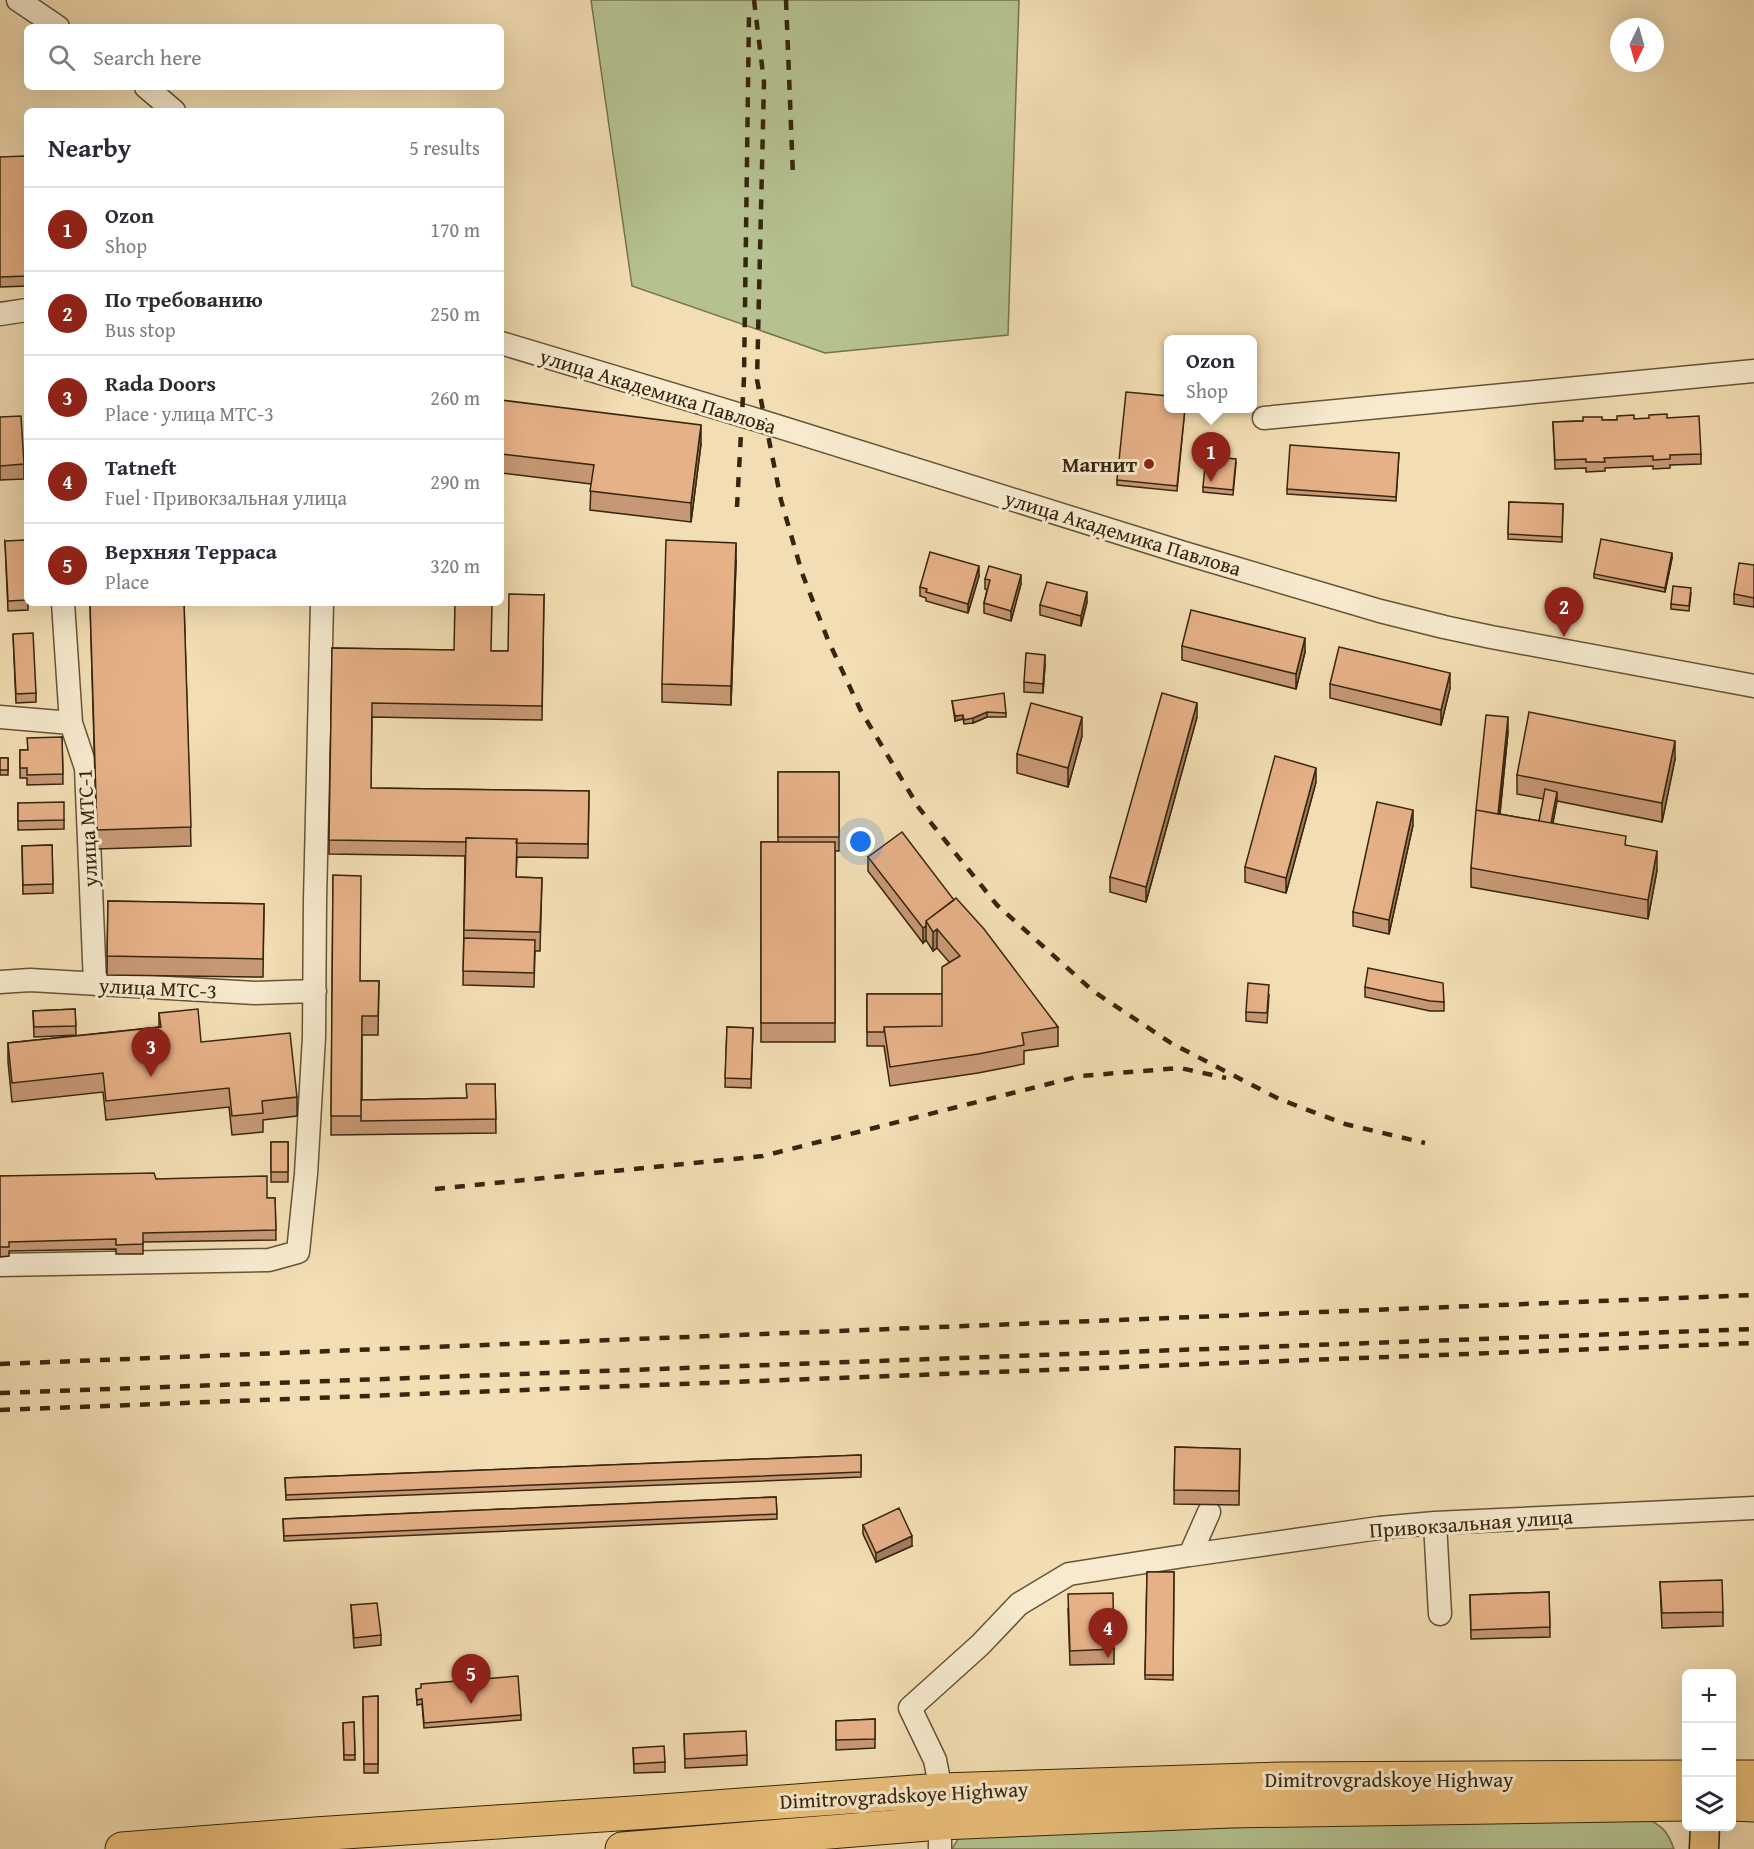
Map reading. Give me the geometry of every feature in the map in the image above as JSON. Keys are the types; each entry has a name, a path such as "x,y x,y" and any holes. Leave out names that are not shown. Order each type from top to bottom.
{"highway":[{"name":"Dimitrovgradskoye Highway","path":"122,1849 200,1846 315,1834 648,1812 938,1775 1281,1779 1682,1777"},
{"path":"1736,1777 1754,1777"},
{"name":"Dimitrovgradskoye Highway","path":"622,1849 940,1836 1230,1811 1682,1804"},
{"path":"1736,1804 1754,1805"}],"main road":[{"path":"1704,1849 1705,1831"}],"street":[{"path":"18,0 54,24"},
{"path":"150,90 170,108"},
{"path":"0,314 24,310"},
{"name":"улица Академика Павлова","path":"504,344 1184,553 1380,610 1491,637 1754,686"},
{"path":"1264,418 1754,371"},
{"name":"улица МТС-1","path":"63,606 71,723 86,768 94,984"},
{"path":"0,1265 269,1260 298,1252 306,1174 315,991 322,606"},
{"path":"0,717 71,723"},
{"name":"улица МТС-3","path":"0,982 30,980 255,993 315,991"},
{"name":"Привокзальная улица","path":"938,1775 910,1708 980,1645 1019,1604 1069,1574 1379,1528 1436,1523 1754,1508"},
{"path":"1190,1555 1209,1512"},
{"path":"1436,1523 1440,1614"}],"green space":[{"path":"591,0 1019,0 1008,335 825,353 632,286"},
{"path":"1645,1817 1664,1830 1674,1849 952,1849 958,1839 972,1834"}],"building":[{"path":"24,156 24,276 0,277 0,157"},
{"path":"1126,392 1164,396 1164,413 1184,413 1177,486 1117,480"},
{"path":"504,400 701,425 691,503 590,491 594,465 504,454"},
{"path":"1667,414 1667,418 1699,416 1701,454 1670,455 1670,459 1653,460 1653,456 1604,458 1605,462 1586,462 1586,459 1555,460 1553,422 1583,421 1583,417 1617,420 1617,416 1634,415 1634,419"},
{"path":"21,416 24,464 0,466 0,417"},
{"path":"1290,445 1399,453 1396,497 1287,489"},
{"path":"1206,456 1236,459 1233,490 1203,487"},
{"path":"1509,502 1563,504 1562,537 1508,534"},
{"path":"1601,539 1672,553 1665,588 1594,574"},
{"path":"24,540 24,600 8,601 5,541"},
{"path":"666,540 736,543 731,686 662,684"},
{"path":"930,552 979,566 968,604 926,592 927,589 920,587"},
{"path":"1739,563 1754,565 1754,598 1734,594"},
{"path":"989,566 1021,575 1011,611 984,603 990,580 985,579"},
{"path":"1047,582 1087,592 1081,616 1040,605"},
{"path":"1673,586 1691,588 1689,606 1671,604"},
{"path":"509,594 544,595 542,706 372,703 371,788 589,791 588,844 516,843 517,839 466,838 466,842 329,840 332,648 454,650 455,606 492,606 491,651 508,651"},
{"path":"90,606 184,606 191,827 97,830"},
{"path":"1191,610 1305,638 1296,674 1182,646"},
{"path":"33,633 36,693 16,694 13,634"},
{"path":"1339,647 1450,673 1441,710 1330,684"},
{"path":"1026,653 1045,655 1043,684 1024,682"},
{"path":"1004,693 1006,713 987,712 964,720 963,715 955,716 952,701"},
{"path":"1162,693 1197,703 1146,887 1110,877"},
{"path":"1031,703 1082,717 1068,768 1017,754"},
{"path":"1529,712 1675,741 1662,803 1517,775"},
{"path":"1486,715 1508,717 1498,814 1476,810"},
{"path":"62,737 63,774 27,775 27,768 20,768 20,750 28,750 27,738"},
{"path":"1275,756 1316,768 1286,878 1245,867"},
{"path":"0,758 8,758 8,770 0,770"},
{"path":"778,772 839,772 839,837 778,837"},
{"path":"1545,789 1557,792 1551,823 1539,821"},
{"path":"64,802 64,820 18,821 18,803"},
{"path":"1377,802 1413,810 1389,920 1353,912"},
{"path":"1476,810 1626,836 1625,845 1657,851 1648,900 1471,868"},
{"path":"902,832 954,900 926,921 926,926 923,928 868,857"},
{"path":"466,838 517,839 516,877 542,878 540,932 464,930"},
{"path":"761,842 835,842 835,1023 761,1023"},
{"path":"52,845 53,884 23,885 22,846"},
{"path":"333,875 361,876 360,981 379,981 378,1016 362,1016 361,1116 331,1116"},
{"path":"956,898 984,929 1058,1027 1022,1033 1024,1045 890,1067 884,1027 942,1026 942,967 960,956 937,929 933,932 926,921"},
{"path":"108,901 264,904 263,959 107,956"},
{"path":"464,938 535,940 534,973 463,971"},
{"path":"1368,968 1443,983 1444,1002 1365,987"},
{"path":"1248,983 1269,985 1267,1013 1246,1012"},
{"path":"867,994 942,994 942,1026 884,1027 884,1032 867,1032"},
{"path":"75,1009 76,1026 34,1027 33,1011"},
{"path":"198,1009 201,1042 290,1033 297,1097 262,1101 263,1113 232,1116 229,1088 106,1101 103,1073 12,1083 8,1043 161,1027 159,1013"},
{"path":"727,1027 753,1028 751,1079 725,1078"},
{"path":"466,1084 495,1084 496,1119 361,1121 361,1100 467,1098"},
{"path":"271,1142 288,1142 288,1172 271,1172"},
{"path":"154,1173 156,1179 267,1176 267,1198 275,1198 276,1230 143,1233 143,1244 116,1245 116,1239 9,1242 9,1247 0,1247 0,1176"},
{"path":"1175,1447 1240,1449 1239,1491 1174,1490"},
{"path":"861,1455 861,1472 286,1495 285,1478"},
{"path":"776,1497 777,1514 284,1536 283,1519"},
{"path":"899,1508 912,1536 876,1553 863,1525"},
{"path":"1147,1572 1174,1572 1173,1675 1145,1675"},
{"path":"1722,1580 1723,1612 1662,1613 1660,1582"},
{"path":"1549,1592 1550,1627 1471,1630 1470,1595"},
{"path":"1113,1593 1114,1649 1070,1651 1068,1594"},
{"path":"377,1603 381,1635 354,1638 351,1605"},
{"path":"518,1676 521,1715 424,1723 422,1699 417,1700 416,1689 421,1688 421,1684"},
{"path":"378,1696 378,1764 364,1764 363,1697"},
{"path":"875,1719 875,1739 836,1740 836,1721"},
{"path":"354,1722 355,1755 344,1755 343,1723"},
{"path":"746,1731 747,1755 685,1759 684,1734"},
{"path":"664,1746 665,1762 634,1764 633,1748"}],"railway":[{"path":"754,0 764,82 757,380 781,500 802,573 828,640 861,711 919,808 997,905 1093,991 1171,1043 1279,1099 1345,1124 1425,1143"},
{"path":"786,0 793,176"},
{"path":"737,507 744,378 749,15"},
{"path":"435,1189 763,1156 1080,1076 1180,1068 1226,1078"},
{"path":"0,1364 1754,1295"},
{"path":"0,1393 1754,1329"},
{"path":"0,1410 1754,1343"}],"place":[{"name":"Магнит","path":"1149,464"},
{"name":"Ozon","path":"1211,482"},
{"name":"По требованию","path":"1564,637"},
{"name":"Rada Doors","path":"151,1077"},
{"name":"Tatneft","path":"1108,1658"},
{"name":"Верхняя Терраса","path":"471,1704"}]}
